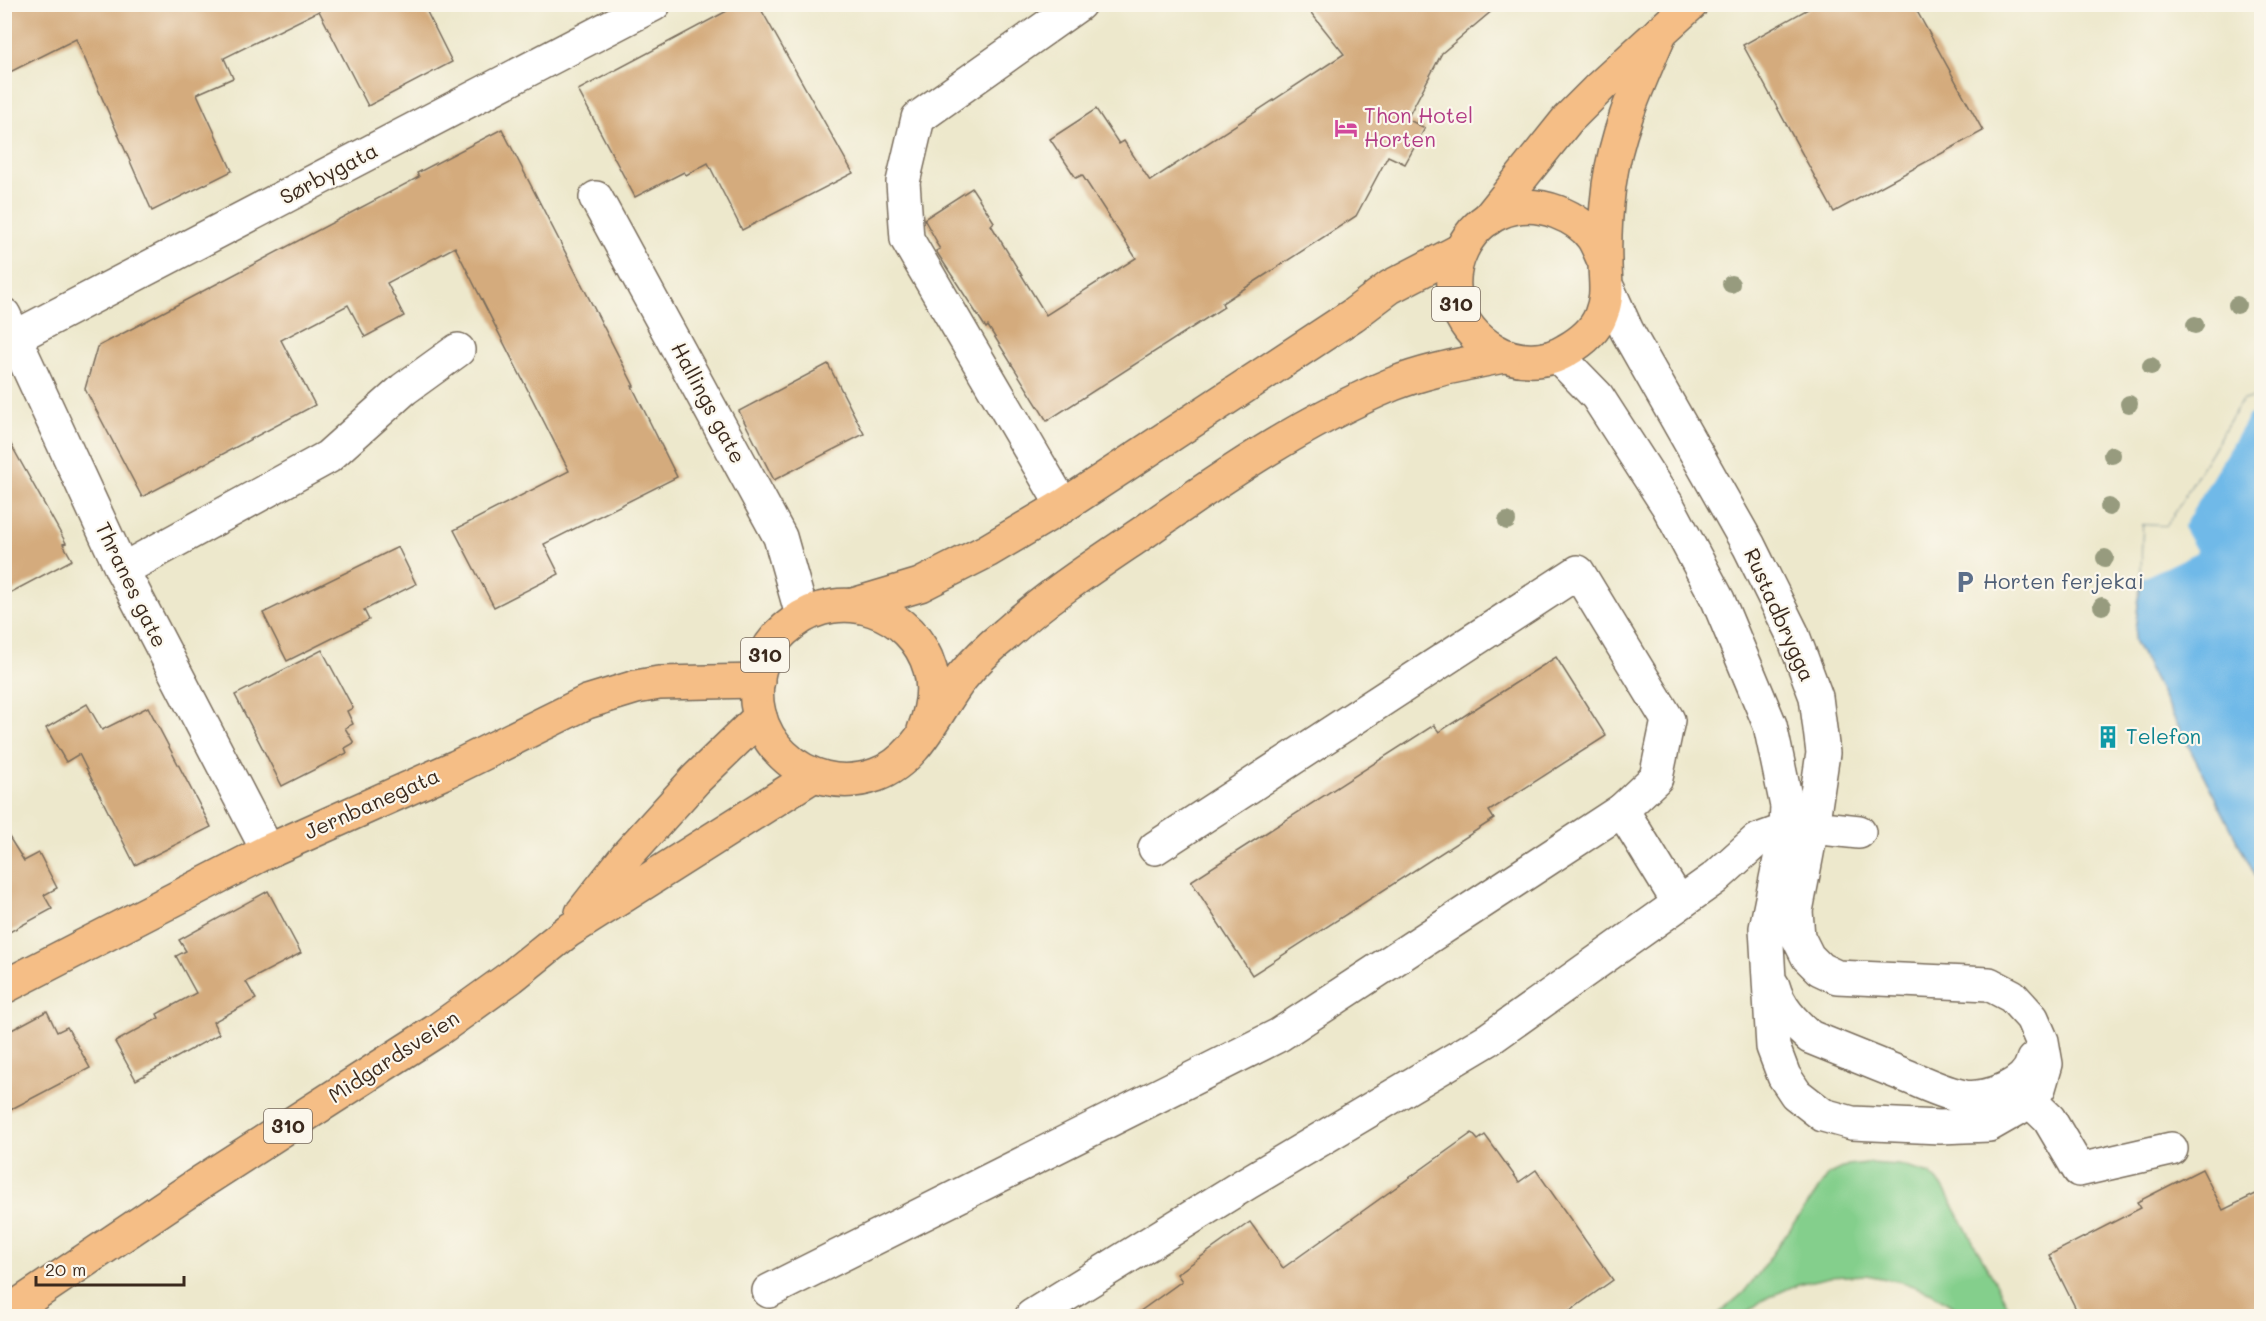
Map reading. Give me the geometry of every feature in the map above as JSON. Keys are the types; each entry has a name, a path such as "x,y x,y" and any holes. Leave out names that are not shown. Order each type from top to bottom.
{"main road":[{"name":"310","path":"1661,31 1621,124 1610,184 1606,276 1600,317 1583,340 1558,356 1530,361 1503,356 1481,342 1464,324 1455,300 1454,274 1461,249 1472,232 1488,219 1568,119 1661,31 1691,4"},
{"name":"310","path":"1488,219 1515,207 1544,207 1571,217 1592,236 1606,276"},
{"name":"310","path":"1461,249 1390,287 1353,315 1064,506 987,551 920,585 853,605 818,607 802,615 783,630 771,645 762,662 757,700 760,717 778,751 790,764 814,775 835,780 857,780 878,774 897,764 913,748 963,675 1006,633 1057,592 1210,486 1323,418 1393,384 1429,372 1503,356"},
{"name":"310","path":"853,605 874,610 893,619 909,633 921,650 930,669 933,689 931,711 924,730"},
{"name":"Jernbanegata","path":"4,987 268,851 456,767 586,702 636,687 659,683 758,681"},
{"name":"Midgardsveien","path":"568,931 629,853 696,779 760,717"},
{"name":"Midgardsveien","path":"4,1315 203,1181 436,1031 511,977 568,931 814,775"}],"street":[{"name":"Sørbygata","path":"8,332 654,4"},
{"path":"1064,506 906,239 903,182 918,118 1079,4"},
{"name":"Hallings gate","path":"596,198 780,537 802,615"},
{"name":"Rustadbrygga","path":"1558,356 1597,396 1668,506 1718,600 1770,725 1786,806 1799,829 1796,911 1798,938 1808,957 1820,969 1837,976 1989,984 2012,996 2032,1018 2042,1041 2046,1064 2039,1088 2018,1109 1989,1125 1940,1127 1852,1123 1823,1115 1796,1094 1784,1076 1773,1047 1766,928 1799,829 1822,753 1816,697 1792,633 1749,546 1627,331 1606,276"},
{"name":"Thranes gate","path":"8,332 122,570 268,851"},
{"path":"122,570 328,457 404,389 458,350"},
{"path":"769,1290 1279,1035 1622,810 1656,778 1668,720 1578,572 1155,848"},
{"path":"1622,810 1680,903"},
{"path":"1032,1317 1247,1183 1489,1040 1715,878 1756,841 1799,829 1859,832"},
{"name":"Rustadbrygga","path":"1767,957 1779,1004 1797,1026 1810,1037 1932,1087 1966,1097 1992,1094 2010,1088 2031,1067 2035,1046 2022,1007"},
{"path":"2028,1099 2049,1119 2079,1170 2171,1149"}],"green space":[{"path":"1868,1163 1899,1165 1930,1174 1943,1187 2014,1316 1967,1316 1932,1293 1902,1282 1866,1275 1830,1277 1798,1284 1763,1300 1742,1316 1716,1316 1743,1293 1759,1273 1829,1174 1848,1165"}],"water":[{"path":"2261,395 2261,887 2134,640 2141,579 2143,525 2167,526 2242,401"}],"pier":[{"path":"2261,395 2261,411 2249,415 2183,527 2197,552 2141,579 2143,525 2167,526 2242,401"}],"building":[{"path":"4,4 423,4 452,62 368,106 319,11 224,58 233,78 197,94 232,171 152,211 76,39 4,75"},
{"path":"740,4 758,4 853,173 742,230 708,163 686,175 684,172 635,197 578,90"},
{"path":"1304,4 1500,4 1442,53 1407,119 1425,128 1405,164 1388,156 1356,216 1222,303 1224,307 1047,421 988,326 986,328 936,251 940,249 924,219 972,188 994,222 991,225 1046,315 1136,258 1082,175 1076,178 1050,139 1096,109 1119,144 1124,141 1150,181 1344,54"},
{"path":"1817,4 1913,4 1983,131 1834,212 1743,45"},
{"path":"502,129 634,386 632,386 677,477 544,544 559,574 494,607 454,530 569,471 455,247 387,283 404,316 365,337 348,305 281,340 315,405 142,497 85,389 97,347 419,177 417,173"},
{"path":"828,364 864,434 774,480 739,411"},
{"path":"4,432 66,543 63,544 72,560 4,596"},
{"path":"398,547 416,584 364,610 369,620 287,661 263,613"},
{"path":"322,650 353,708 347,711 353,724 345,728 354,743 345,748 347,753 282,786 235,695"},
{"path":"1556,657 1606,736 1489,811 1494,819 1252,975 1191,881 1434,725 1439,732"},
{"path":"87,704 102,730 148,707 211,827 135,865 79,754 66,762 46,728"},
{"path":"4,829 24,861 39,853 57,888 44,895 52,909 4,935"},
{"path":"268,891 301,953 246,982 256,999 213,1022 219,1034 136,1080 115,1042 159,1018 157,1014 196,993 176,956 186,951 179,940"},
{"path":"47,1011 57,1032 67,1027 90,1068 4,1113 4,1034"},
{"path":"1472,1133 1478,1140 1485,1135 1519,1182 1536,1170 1613,1280 1561,1317 1132,1317 1182,1281 1177,1274 1250,1222 1283,1268"},
{"path":"2202,1169 2223,1210 2262,1191 2262,1317 2080,1317 2049,1255 2141,1208 2137,1202"}],"place":[{"name":"Thon Hotel Horten","path":"1346,128"},
{"name":"Horten ferjekai","path":"1965,582"},
{"name":"Telefon","path":"2108,737"}]}
